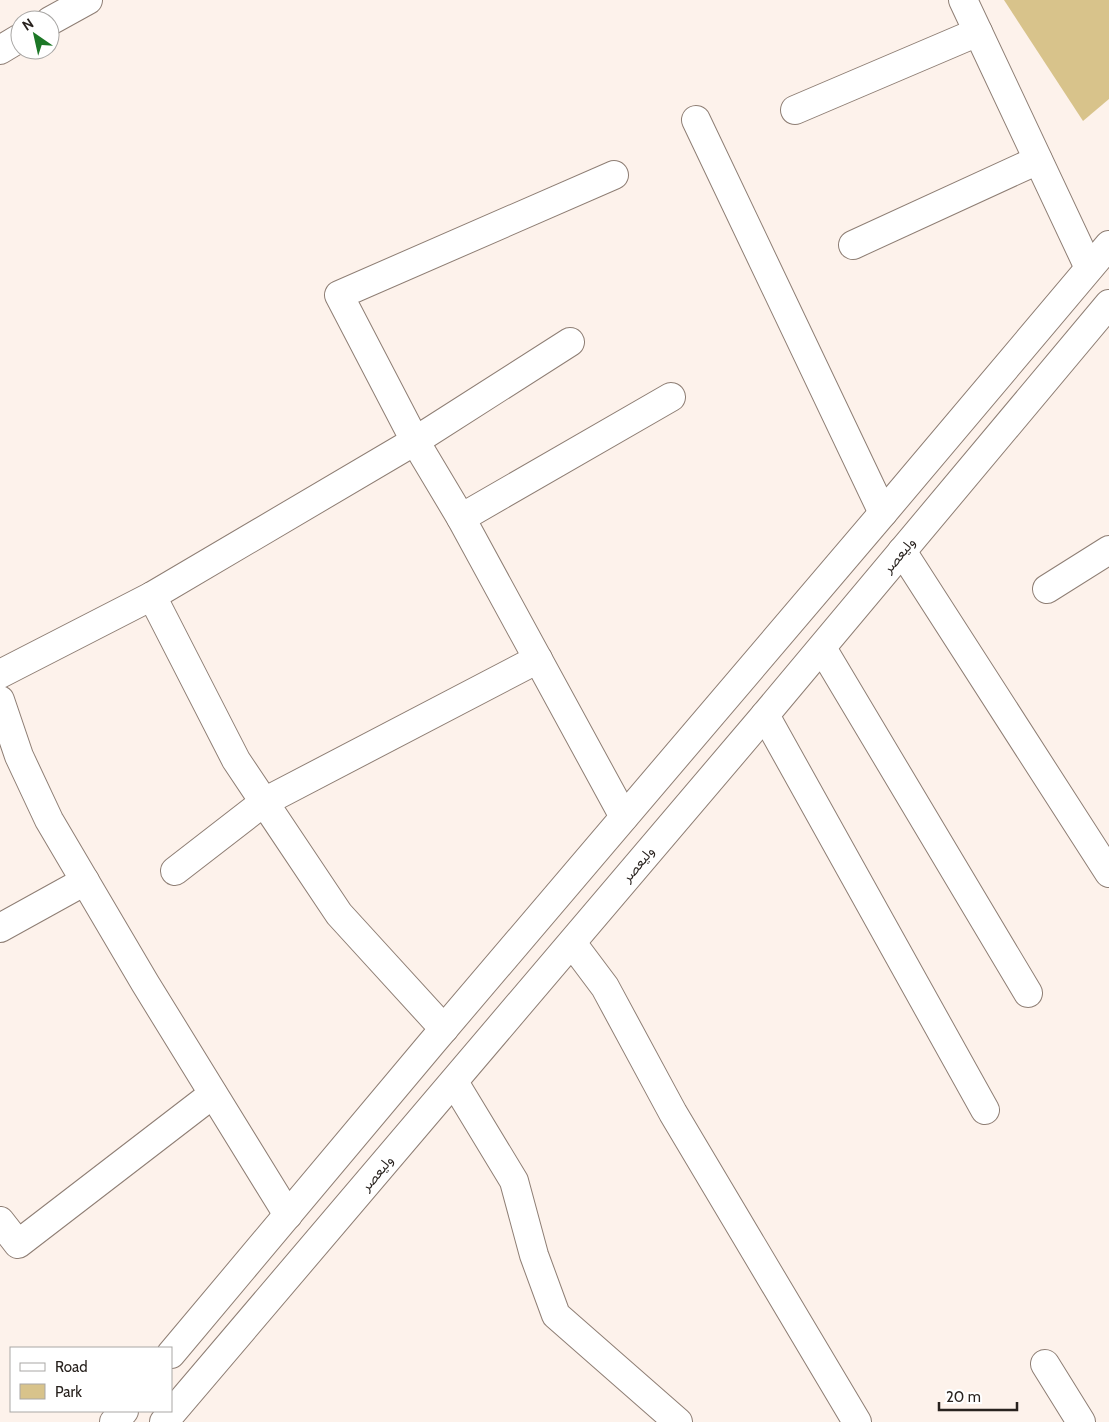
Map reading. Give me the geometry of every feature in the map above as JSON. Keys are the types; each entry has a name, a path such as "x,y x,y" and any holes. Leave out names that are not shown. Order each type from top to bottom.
{"street":[{"path":"60,15 88,0"},
{"path":"963,0 1089,268"},
{"path":"795,110 978,32"},
{"path":"696,120 883,514"},
{"path":"853,245 1038,160"},
{"path":"614,175 339,296 415,441 461,518 624,817"},
{"path":"172,1353 1109,245"},
{"name":"ولیعصر","path":"164,1422 1108,310"},
{"path":"0,674 152,596 415,441 570,342"},
{"path":"461,518 671,398"},
{"path":"1047,589 1109,550"},
{"path":"902,551 1109,873"},
{"path":"152,596 236,760 339,914 444,1029"},
{"path":"822,648 1028,993"},
{"path":"766,651 791,684"},
{"path":"175,871 264,802 538,658"},
{"path":"0,700 19,756 49,820 145,982 288,1215"},
{"path":"765,715 985,1110"},
{"path":"0,928 85,881"},
{"path":"572,943 605,987 673,1113 857,1422"},
{"path":"454,1082 514,1182 534,1255 556,1315 678,1422"},
{"path":"0,1221 18,1244 213,1094"},
{"path":"1045,1364 1081,1422"},
{"path":"114,1422 123,1412"}],"green space":[{"path":"1004,0 1109,0 1109,99 1083,121"}]}
